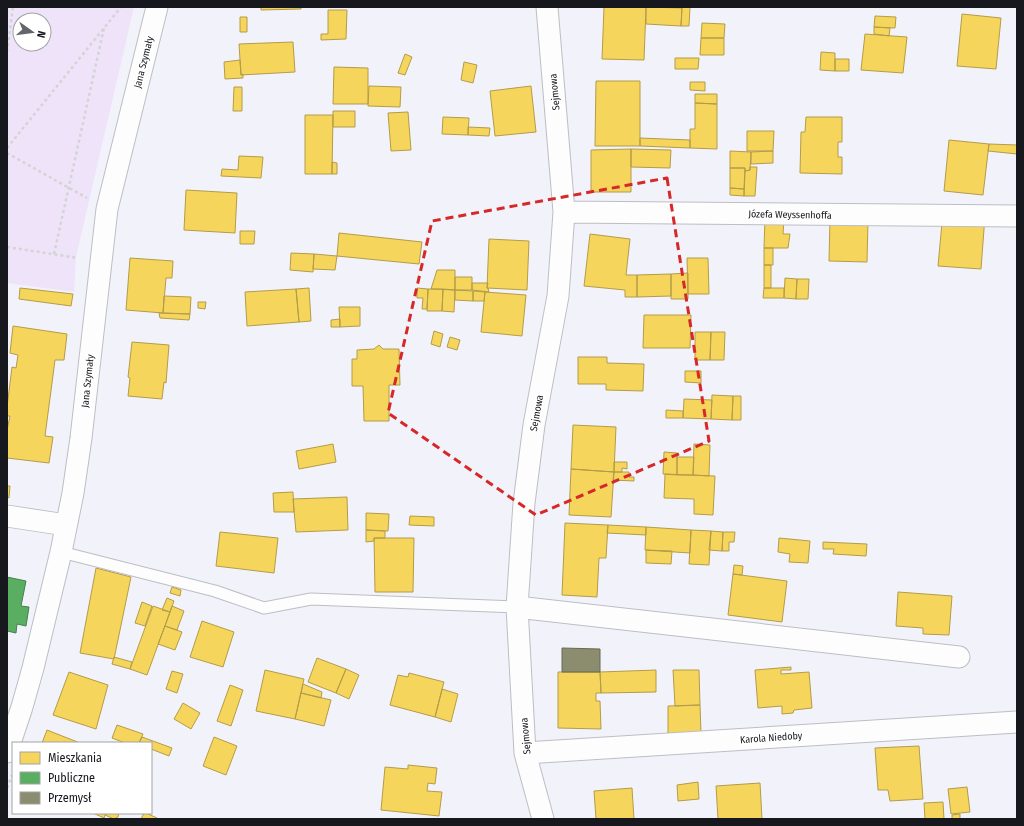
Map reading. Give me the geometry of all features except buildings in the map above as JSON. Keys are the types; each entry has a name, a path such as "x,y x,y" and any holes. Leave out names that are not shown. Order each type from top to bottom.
{"street":[{"name":"Jana Szymały","path":"7,752 22,707 73,493 81,438 107,210 156,7"},
{"name":"Sejmowa","path":"543,819 525,753 517,607 524,504 534,425 558,296 564,212 548,7"},
{"name":"Józefa Weyssenhoffa","path":"564,212 1017,216"},
{"path":"7,516 66,525"},
{"path":"517,607 959,657"},
{"name":"Karola Niedoby","path":"525,753 1017,722"}],"lane":[{"path":"60,552 216,591 264,608 311,599 517,607"}],"path":[{"path":"7,52 14,7"},
{"path":"7,148 121,7"},
{"path":"54,254 104,28"},
{"path":"7,153 107,210"},
{"path":"7,247 100,262"},
{"path":"7,788 12,776"}],"highlighted area":[{"path":"667,178 709,441 536,515 388,413 432,221"}],"shaded area":[{"path":"7,7 134,7 76,257 74,292 7,283"}]}
